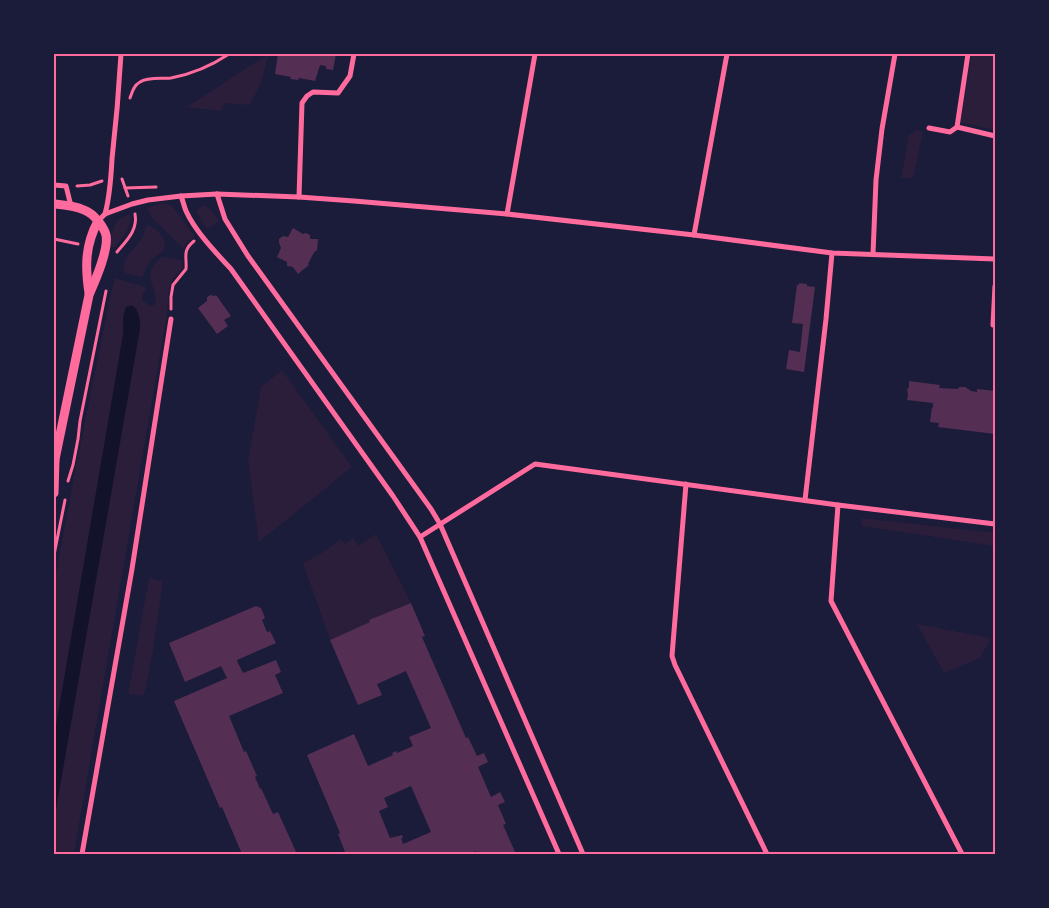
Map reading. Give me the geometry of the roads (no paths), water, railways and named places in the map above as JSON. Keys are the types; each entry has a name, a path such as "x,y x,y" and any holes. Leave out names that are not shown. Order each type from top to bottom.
{"street":[{"path":"105,214 111,181 121,54"},
{"path":"299,197 302,103 313,92 338,93 350,76 354,54"},
{"path":"507,214 535,54"},
{"path":"694,235 727,54"},
{"path":"873,254 876,180 882,130 895,54"},
{"path":"929,128 950,132 957,127 968,54"},
{"path":"957,127 995,136"},
{"path":"54,185 66,186 71,206"},
{"path":"217,194 225,219 248,256 440,524 583,854"},
{"path":"89,294 86,269 88,246 98,221 105,214 148,200 217,194 299,197 507,214 832,252 995,260"},
{"path":"182,196 187,214 202,236 242,285 393,496 420,537 559,854"},
{"path":"54,204 71,206 91,213 107,236 99,270 89,294 56,448 54,493"},
{"path":"805,500 832,252"},
{"path":"993,325 995,286"},
{"path":"82,854 130,578 171,319"},
{"path":"420,537 535,464 995,524"},
{"path":"686,484 672,656 767,854"},
{"path":"838,505 831,601 962,854"}]}
